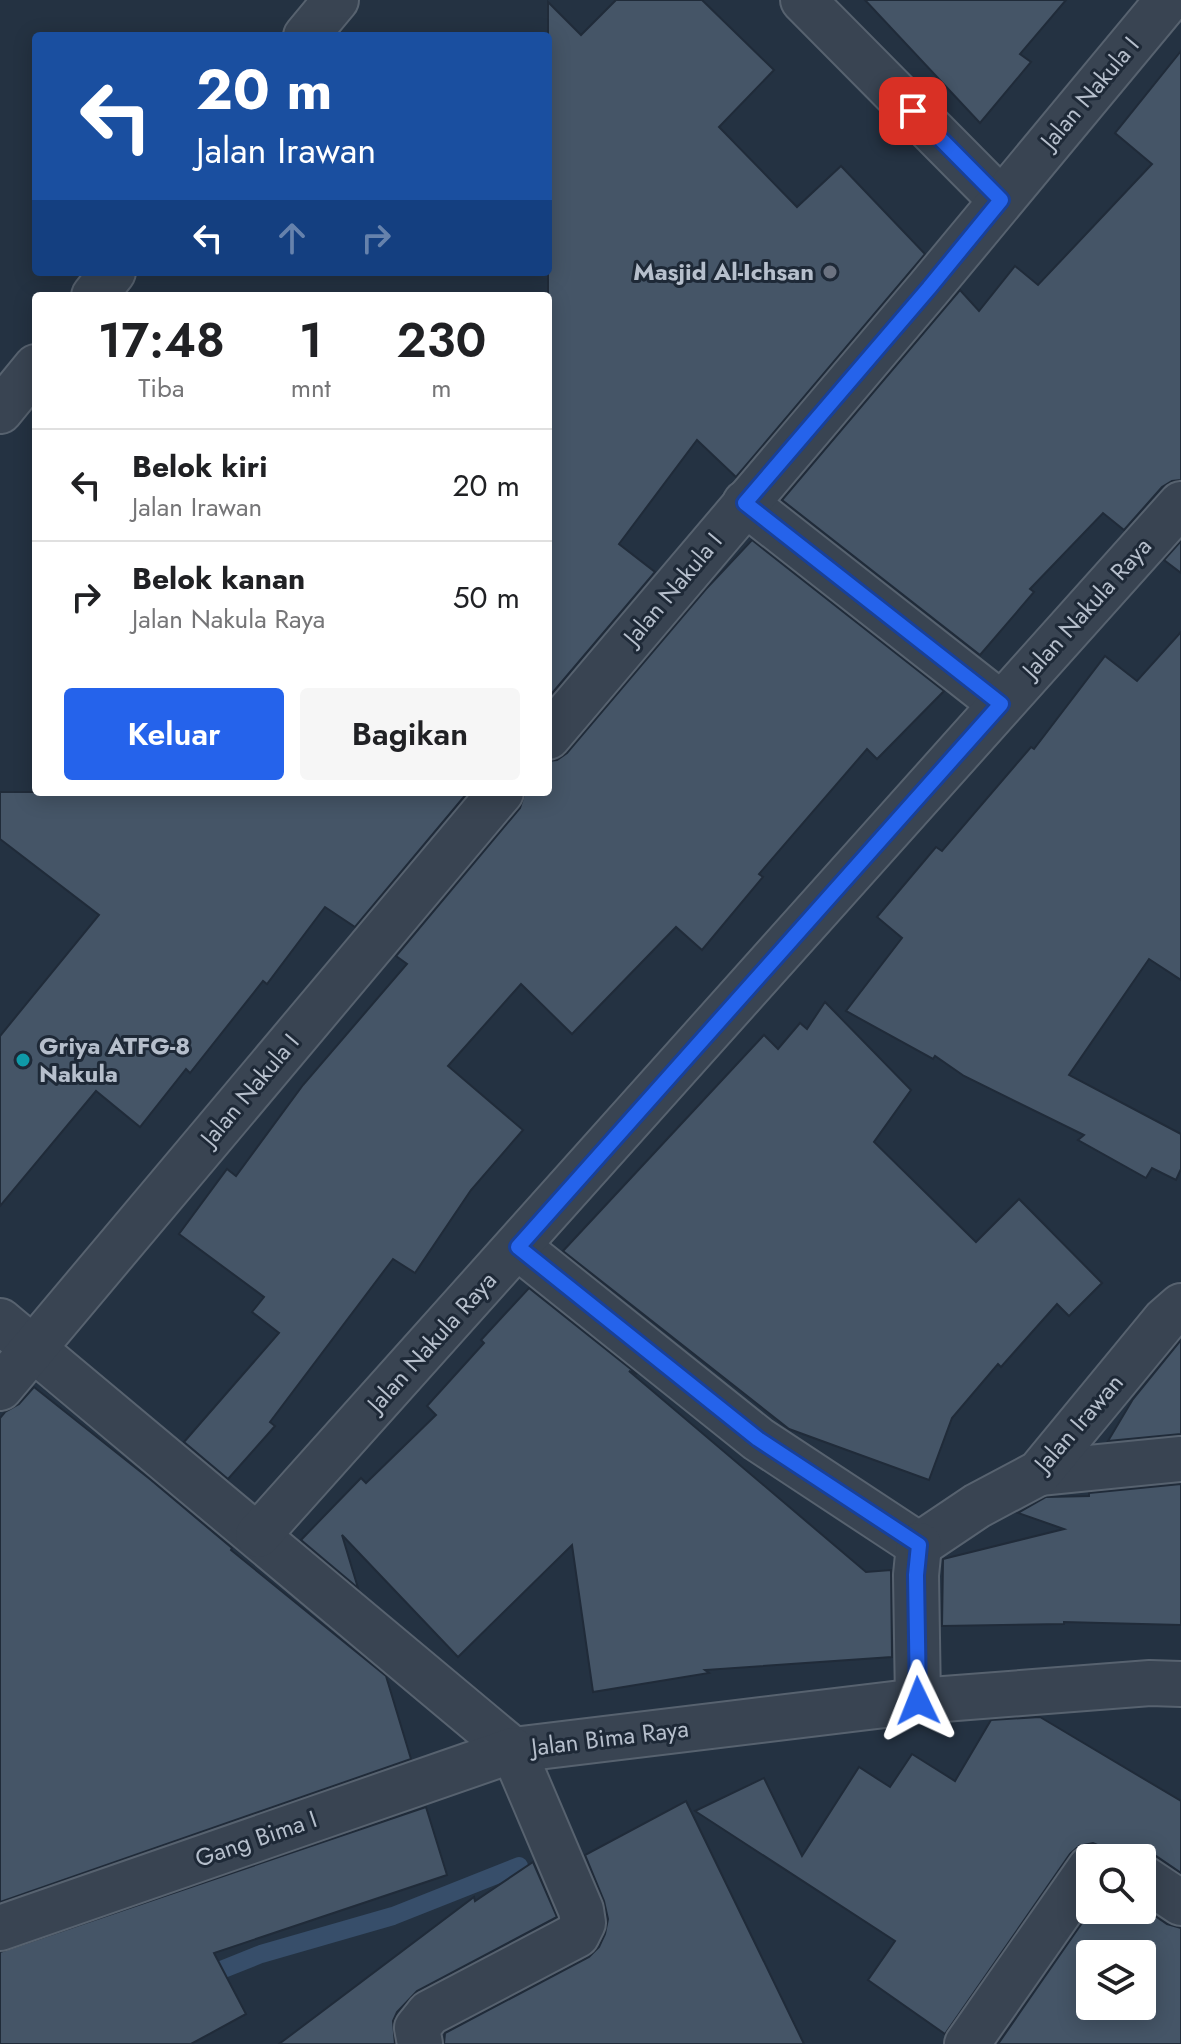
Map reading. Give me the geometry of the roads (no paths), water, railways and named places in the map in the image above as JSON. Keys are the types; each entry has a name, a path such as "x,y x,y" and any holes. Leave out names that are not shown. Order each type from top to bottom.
{"street":[{"path":"309,32 336,0"},
{"path":"803,0 1001,200"},
{"name":"Jalan Nakula I","path":"552,732 929,288 1168,0"},
{"path":"97,292 110,276"},
{"path":"0,411 32,372"},
{"path":"745,503 1001,704"},
{"name":"Jalan Nakula Raya","path":"258,1535 1181,504"},
{"name":"Jalan Nakula I","path":"0,1388 16,1335 497,796"},
{"path":"518,1247 758,1439 919,1545 916,1575 918,1701"},
{"name":"Jalan Irawan","path":"919,1545 977,1506 1039,1473 1165,1320 1181,1306"},
{"name":"Jalan Bima Raya","path":"16,1335 513,1750 918,1701 1150,1683 1181,1684"},
{"path":"1039,1473 1181,1459"},
{"path":"420,2044 417,2028 429,2013 577,1935 583,1923 581,1910 513,1750"},
{"name":"Gang Bima I","path":"0,1928 513,1750"},
{"path":"1156,1886 1181,1903"},
{"path":"967,2044 1076,1888"}],"waterway":[{"path":"201,1978 261,1954 393,1916 519,1866"}],"place":[{"name":"Masjid Al-Ichsan","path":"830,272"},
{"name":"Griya ATFG-8 Nakula","path":"23,1060"}]}
